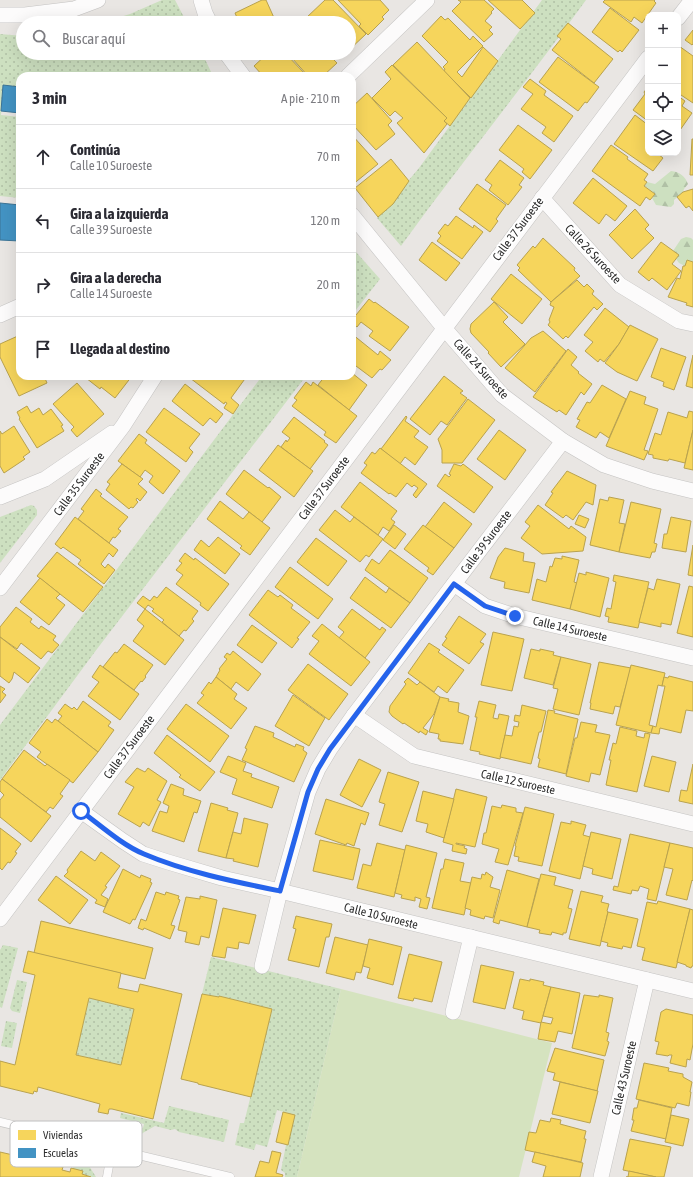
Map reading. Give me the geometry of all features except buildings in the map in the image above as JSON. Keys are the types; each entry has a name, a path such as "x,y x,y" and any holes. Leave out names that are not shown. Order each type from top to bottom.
{"street":[{"path":"0,15 24,15 74,9 98,0"},
{"path":"202,0 206,16"},
{"path":"681,14 692,0"},
{"path":"352,72 421,2"},
{"path":"231,60 240,72"},
{"name":"Calle 37 Suroeste","path":"0,918 645,62"},
{"name":"Calle 26 Suroeste","path":"542,198 620,285 679,321 693,324"},
{"name":"Calle 24 Suroeste","path":"356,219 444,328 502,395 563,441 604,465 652,481 693,491"},
{"path":"0,315 16,308"},
{"name":"Calle 35 Suroeste","path":"0,588 123,426 152,380"},
{"path":"0,498 44,479 123,426"},
{"name":"Calle 39 Suroeste","path":"262,966 280,891 308,792 318,769 354,715 563,441"},
{"name":"Calle 14 Suroeste","path":"454,584 485,606 515,616 693,658"},
{"name":"Calle 12 Suroeste","path":"354,715 414,756 693,824"},
{"name":"Calle 10 Suroeste","path":"81,811 143,854 222,878 693,990"},
{"path":"453,1012 471,937"},
{"name":"Calle 43 Suroeste","path":"601,1177 647,980"}],"lane":[{"path":"0,1122 10,1124"},
{"path":"142,1156 230,1177"},
{"path":"107,1177 109,1167"}],"green space":[{"path":"162,0 175,0 183,16 124,16"},
{"path":"542,0 586,0 401,246 377,218 419,168"},
{"path":"0,34 16,35 16,60 205,60 211,72 16,72 16,87 3,86 1,115 16,117 16,198 0,196"},
{"path":"671,171 682,175 688,184 683,192 674,200 674,204 671,207 656,205 652,198 655,194 645,186 647,182 655,184"},
{"path":"686,237 693,240 693,262 687,260 685,266 679,263 676,259 679,255 673,251 681,239"},
{"path":"356,252 380,279 356,310"},
{"path":"259,380 303,380 97,649 0,780 0,725"},
{"path":"31,505 37,510 37,515 0,563 0,517"},
{"path":"3,945 18,948 2,1008 0,1007 0,950"},
{"path":"211,957 341,989 297,1177 285,1177 285,1173 281,1170 286,1145 288,1145 295,1115 277,1110 267,1147 256,1144 254,1150 235,1145 240,1123 244,1123 272,1009 220,996 202,994"},
{"path":"17,980 27,982 20,1013 12,1011 10,1008"},
{"path":"341,989 552,1043 519,1177 297,1177"},
{"path":"89,998 134,1009 121,1065 76,1055"},
{"path":"6,1021 17,1023 12,1048 1,1046"},
{"path":"169,1106 229,1120 224,1142 179,1132 175,1129 171,1130 155,1126 142,1133 144,1124 142,1124 142,1121 132,1121 120,1118 121,1113 164,1123"},
{"path":"73,1167 90,1167 96,1177 82,1174 83,1171 73,1169"}],"route":[{"path":"81,811 143,854 222,878 280,891 308,792 318,769 354,715 454,584 485,606 515,616"}]}
